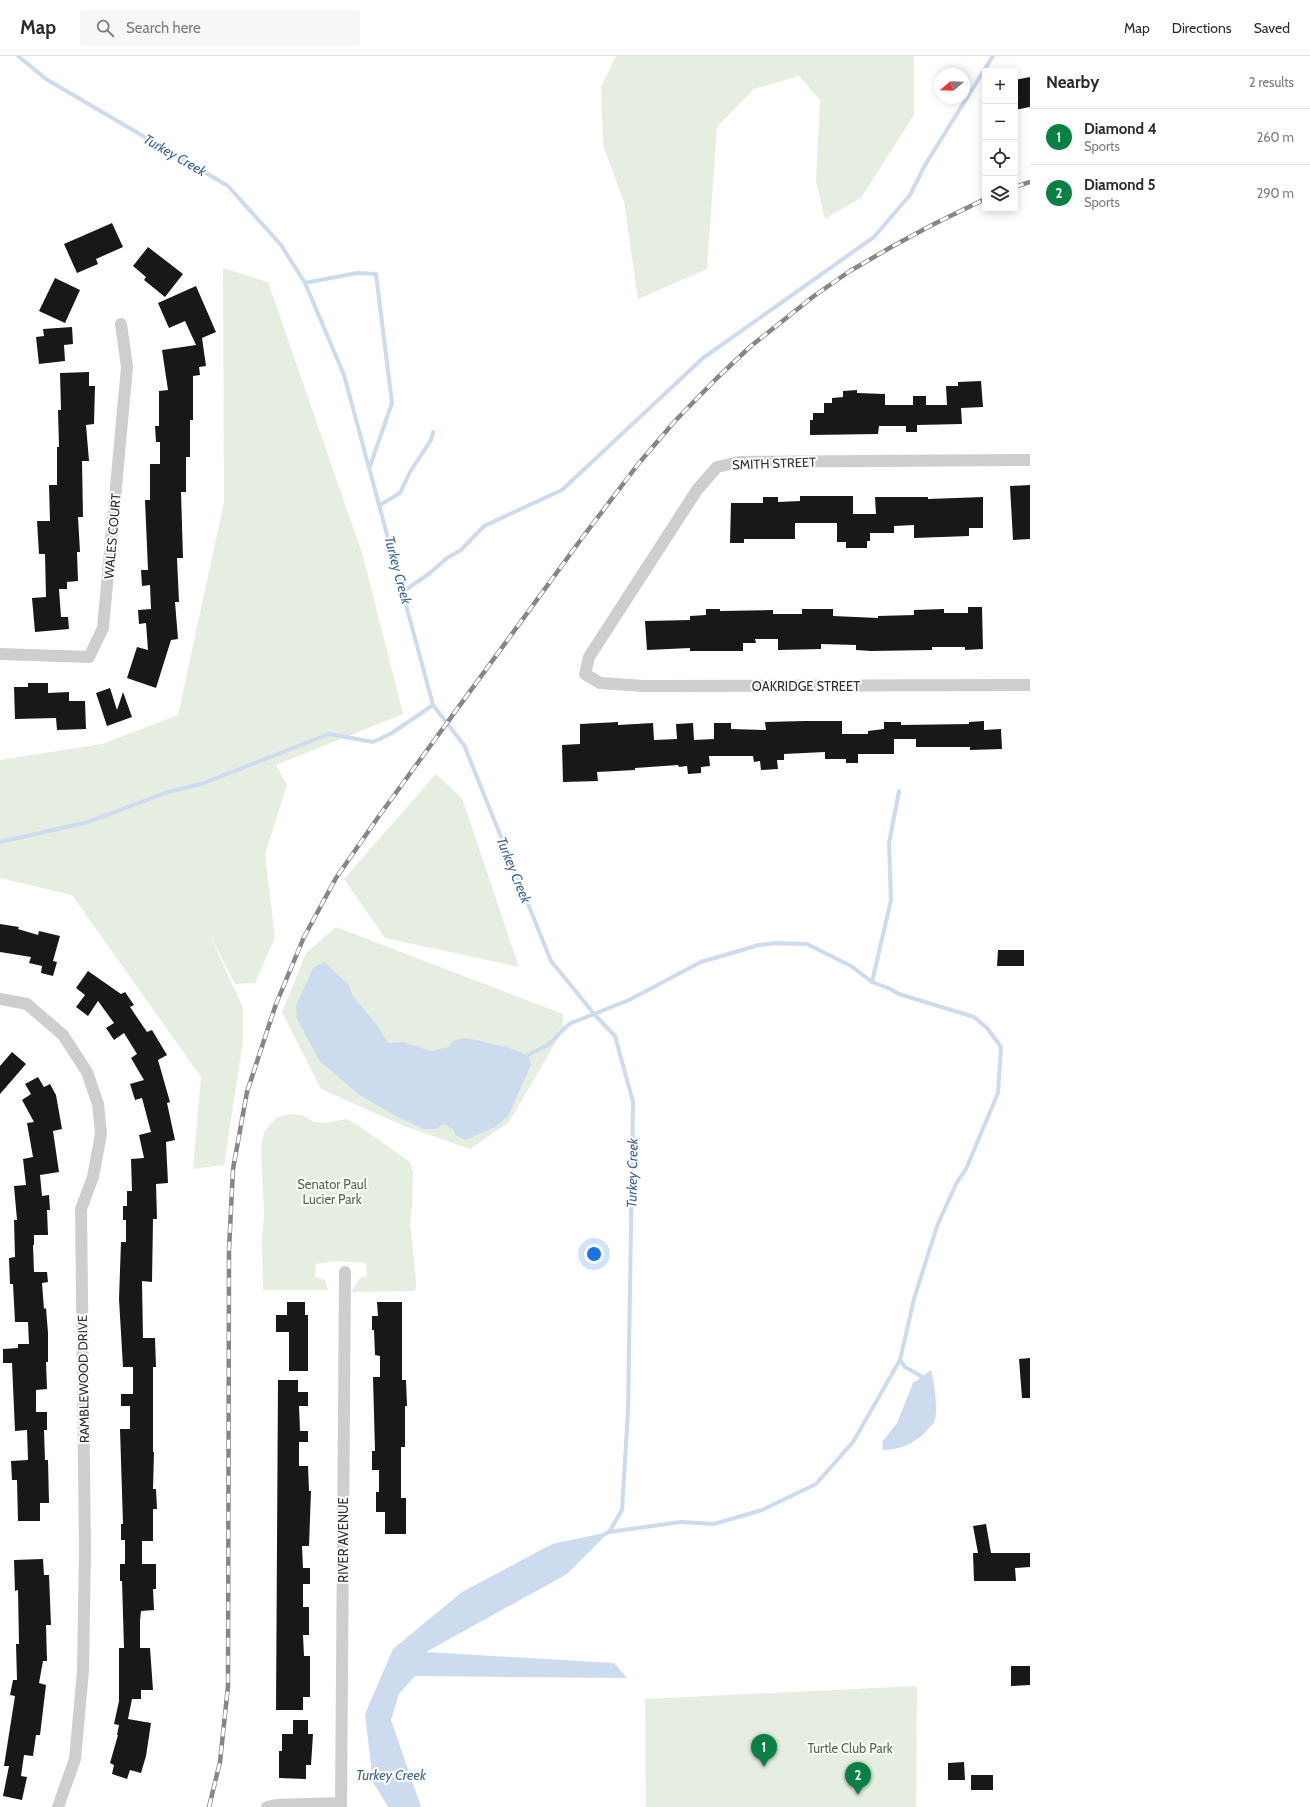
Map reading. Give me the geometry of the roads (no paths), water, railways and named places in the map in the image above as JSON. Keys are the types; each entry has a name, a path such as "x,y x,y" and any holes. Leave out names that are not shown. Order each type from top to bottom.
{"street":[{"name":"WALES COURT","path":"0,654 89,657 103,628 127,367 121,324"},
{"name":"SMITH STREET","path":"585,674 589,657 697,490 717,467 739,462 1030,460"},
{"name":"OAKRIDGE STREET","path":"585,674 600,683 644,686 1030,685"},
{"name":"RAMBLEWOOD DRIVE","path":"0,999 27,1004 62,1035 87,1072 98,1104 101,1134 93,1177 81,1208 85,1551 83,1671 75,1759 58,1807"},
{"name":"RIVER AVENUE","path":"341,1805 346,1272"},
{"path":"267,1807 276,1805 341,1805"}],"water":[{"path":"324,962 348,984 353,996 377,1025 388,1043 403,1042 431,1051 449,1047 453,1041 466,1038 507,1047 528,1055 531,1065 508,1116 495,1127 466,1140 455,1135 453,1129 444,1124 435,1129 424,1129 392,1114 358,1094 319,1060 297,1019 296,1006 313,968"},
{"path":"931,1370 936,1402 936,1415 934,1422 915,1441 897,1449 883,1450 882,1442 897,1423 913,1383"},
{"name":"Turkey Creek","path":"609,1532 567,1574 426,1652 614,1663 627,1678 415,1676 399,1694 391,1720 421,1807 388,1807 373,1782 365,1714 393,1649 462,1592 552,1544"}],"waterway":[{"name":"Turkey Creek","path":"18,56 46,79 228,186 281,245 305,283 344,375 433,705 464,745 551,961 595,1015 615,1036 633,1102 628,1411 622,1510 609,1532 605,1534"},
{"path":"404,591 430,573 447,558 461,550 484,526 562,490 703,358 874,237 910,195 925,165 993,56"},
{"name":"Turkey Creek","path":"305,283 357,273 376,274 392,403 370,466"},
{"path":"380,505 400,493 410,472 431,440 433,432"},
{"path":"0,842 88,822 168,792 201,784 329,734 373,742 392,733 433,705"},
{"path":"872,982 891,900 889,843 899,791"},
{"path":"528,1055 548,1045 569,1024 629,1000 701,962 759,945 776,943 807,944 851,966 872,982 899,994 974,1017 987,1028 1001,1047 998,1093 966,1169 956,1184 937,1226 914,1299 900,1360 853,1442 816,1484 762,1510 714,1524 681,1522 609,1532"},
{"path":"900,1360 905,1367 921,1376"}],"railway":[{"path":"1018,186 1030,182"},
{"path":"209,1807 220,1762 228,1686 229,1250 233,1169 247,1092 276,1004 304,937 336,878 379,816 582,538 639,463 675,421 751,346 814,296 850,271 893,246 982,200"}],"place":[{"name":"Diamond 4","path":"764,1767"},
{"name":"Diamond 5","path":"858,1795"}],"park label":[{"name":"Senator Paul Lucier Park","path":"332,1192"},
{"name":"Turtle Club Park","path":"850,1748"}]}
